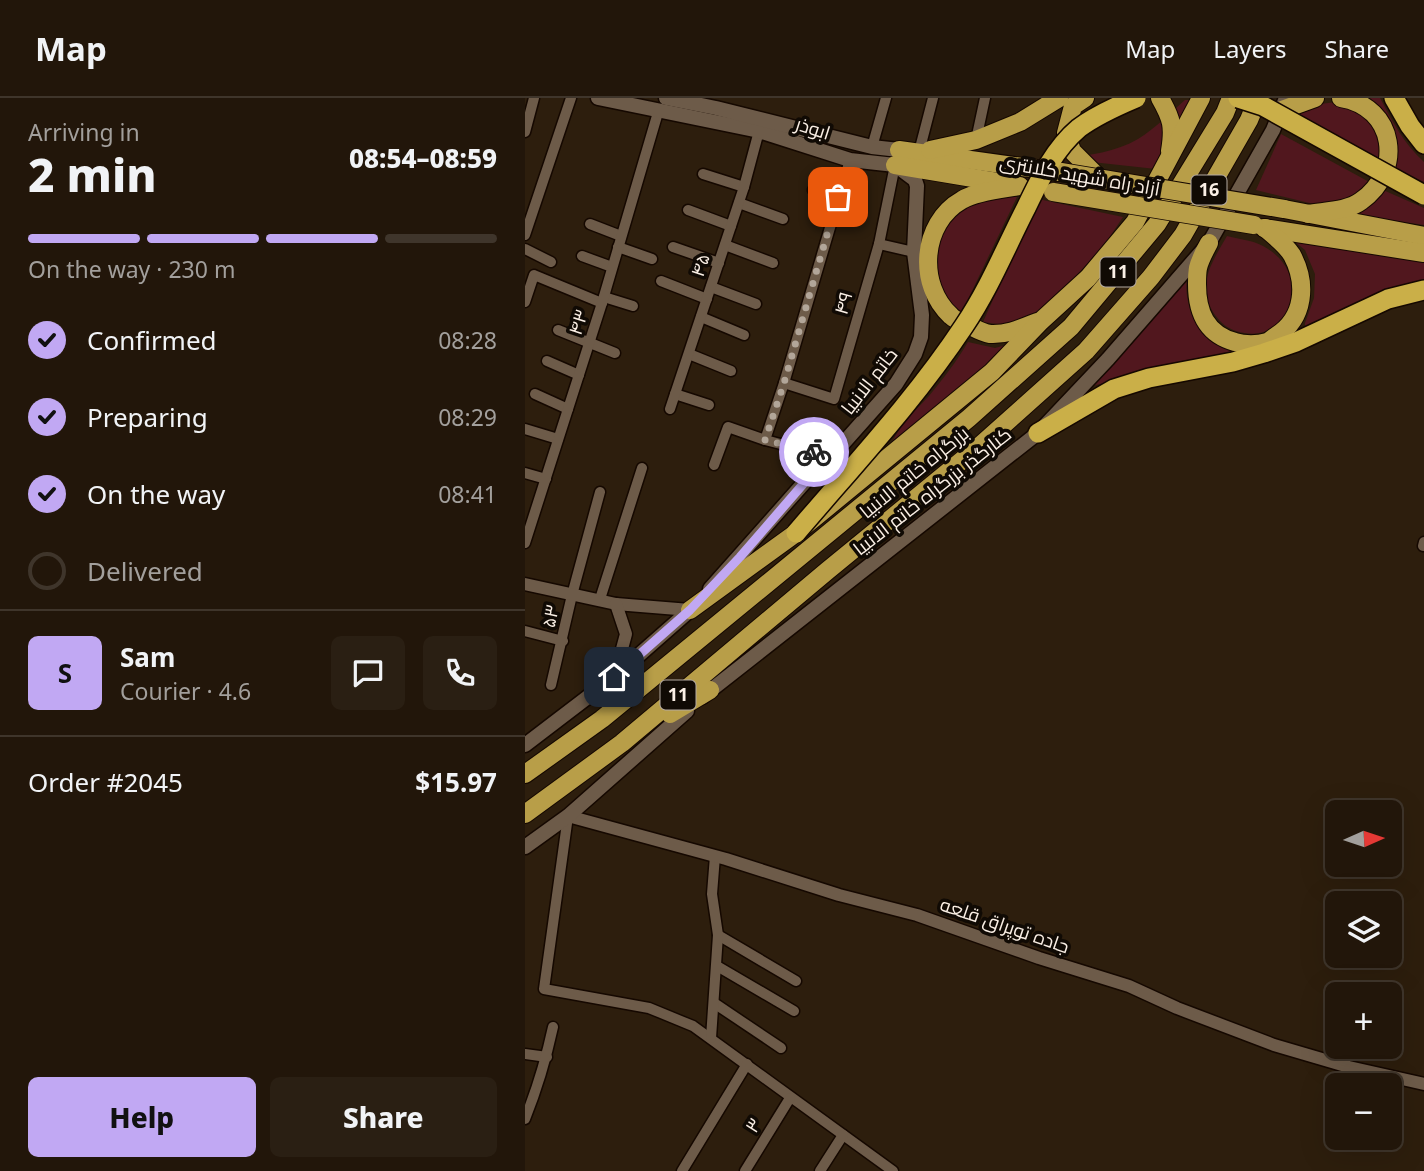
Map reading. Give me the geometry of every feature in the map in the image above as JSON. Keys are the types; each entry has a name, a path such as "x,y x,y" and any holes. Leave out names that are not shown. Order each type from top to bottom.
{"highway":[{"path":"1085,98 1073,106 1066,133 1072,151 1098,177"},
{"path":"796,533 925,380 965,324 1058,150 1079,128 1136,98"},
{"path":"1160,98 1170,116 1172,135 1168,162"},
{"path":"690,610 796,533 992,372 1041,321 1088,278 1135,222 1201,98"},
{"name":"بزرگراه خاتم الانبیا","path":"525,774 603,719 969,418 1071,327 1157,224 1225,113 1231,98"},
{"path":"1238,98 1263,106 1424,195"},
{"name":"بزرگراه خاتم الانبیا","path":"525,814 622,743 991,436 1086,351 1151,277 1183,235 1249,120 1258,98"},
{"path":"1284,104 1315,98"},
{"path":"1308,214 1359,203 1376,190 1387,169 1388,139 1380,123 1371,110 1342,98"},
{"path":"1394,98 1424,144"},
{"path":"919,152 975,140 1020,122 1052,100"},
{"name":"آزاد راه شهید کلانتری","path":"897,157 919,152 1098,177 1424,236"},
{"name":"آزاد راه شهید کلانتری","path":"897,157 1020,186 1424,253"},
{"path":"1020,186 964,199 949,209 937,224 928,250 930,279 939,302 953,317 979,331 989,334 1010,333 1041,321"},
{"path":"1209,243 1198,269 1197,287 1198,305 1207,325 1223,339 1243,344 1267,342 1284,331 1295,317 1302,292 1301,276 1291,253 1260,226"},
{"path":"1038,433 1114,389 1149,378 1264,354 1388,299 1424,290"},
{"path":"622,743 710,690"}],"main road":[{"name":"ابوذر","path":"598,98 662,104 718,103 872,147 897,157"},
{"name":"ابوذر","path":"662,104 850,160 897,157"},
{"name":"کنارگذر بزرگراه خاتم الانبیا","path":"525,847 568,816 710,690 1038,433 1108,359 1209,243 1273,130 1284,104"},
{"name":"خاتم الانبیا","path":"690,610 896,384 915,354 921,337 922,315 914,252 917,186 897,157"},
{"path":"525,745 614,677 690,610"}],"street":[{"path":"525,132 534,98"},
{"path":"525,235 571,98"},
{"path":"872,147 886,98"},
{"path":"919,152 933,98"},
{"path":"975,140 985,98"},
{"name":"۴۳","path":"525,543 527,528 568,410 662,104"},
{"name":"۴۵","path":"670,409 739,203 759,131"},
{"name":"۴۹","path":"784,383 834,399 879,244 897,157"},
{"path":"765,440 850,160"},
{"path":"703,174 744,187"},
{"path":"813,190 838,197"},
{"path":"739,203 783,219"},
{"path":"688,210 731,226"},
{"path":"590,224 652,259"},
{"path":"879,244 914,252"},
{"path":"725,245 773,263"},
{"path":"673,247 719,262"},
{"path":"525,249 551,262"},
{"path":"582,256 613,267"},
{"path":"525,302 534,275 603,300 633,306"},
{"path":"660,281 707,299"},
{"path":"711,287 756,304"},
{"path":"701,317 744,335"},
{"path":"558,330 615,354"},
{"path":"689,354 730,370"},
{"path":"547,361 579,375"},
{"path":"535,394 568,410"},
{"path":"675,394 709,405"},
{"path":"715,465 728,427 765,440 831,457"},
{"path":"525,429 558,439"},
{"path":"600,599 642,468"},
{"path":"525,473 546,478"},
{"name":"۵۳","path":"551,685 600,492"},
{"path":"525,584 616,604 690,610"},
{"path":"615,675 626,634 616,604"},
{"path":"525,631 562,641"},
{"path":"568,816 544,989 649,1008 693,1026 893,1171"},
{"name":"جاده توپراق قلعه","path":"568,816 917,915 1129,986 1177,1008 1274,1045 1349,1067 1424,1084"},
{"path":"711,1038 718,935 712,894 715,856"},
{"path":"718,935 796,981"},
{"path":"717,966 794,1011"},
{"path":"714,1003 781,1048"},
{"path":"525,1119 531,1091 547,1057 553,1027"},
{"path":"525,1054 547,1057"},
{"path":"682,1171 747,1064"},
{"name":"۳","path":"745,1171 790,1098"},
{"path":"820,1171 843,1135"}],"shaded area":[{"path":"1368,98 1380,98 1404,140 1424,162 1424,182 1393,167 1384,115"},
{"path":"1185,100 1190,100 1156,169 1064,159 1102,152 1130,143 1151,130"},
{"path":"1336,102 1369,118 1383,143 1381,162 1292,115 1304,106"},
{"path":"1281,134 1373,184 1364,194 1322,206 1256,190"},
{"path":"1383,190 1424,208 1424,225 1350,214 1369,205"},
{"path":"1002,195 1017,197 960,316 939,291 933,262 944,227 971,202"},
{"path":"1038,199 1123,217 1103,247 1036,313 1019,322 1004,325 983,322"},
{"path":"1227,236 1263,246 1279,258 1289,274 1293,290 1290,306 1283,319 1271,329 1255,334 1233,330 1215,315 1209,304 1206,294 1208,274"},
{"path":"1289,237 1424,261 1424,280 1377,296 1305,332 1305,323 1314,298 1315,274 1305,250"},
{"path":"1187,275 1188,302 1199,327 1216,341 1250,352 1092,386"},
{"path":"968,342 995,348 1014,343 889,449 901,427 929,396"}],"way so far":[{"path":"814,452 765,440 838,197"}],"route":[{"path":"614,677 690,610 811,475 831,457 814,452"}]}
